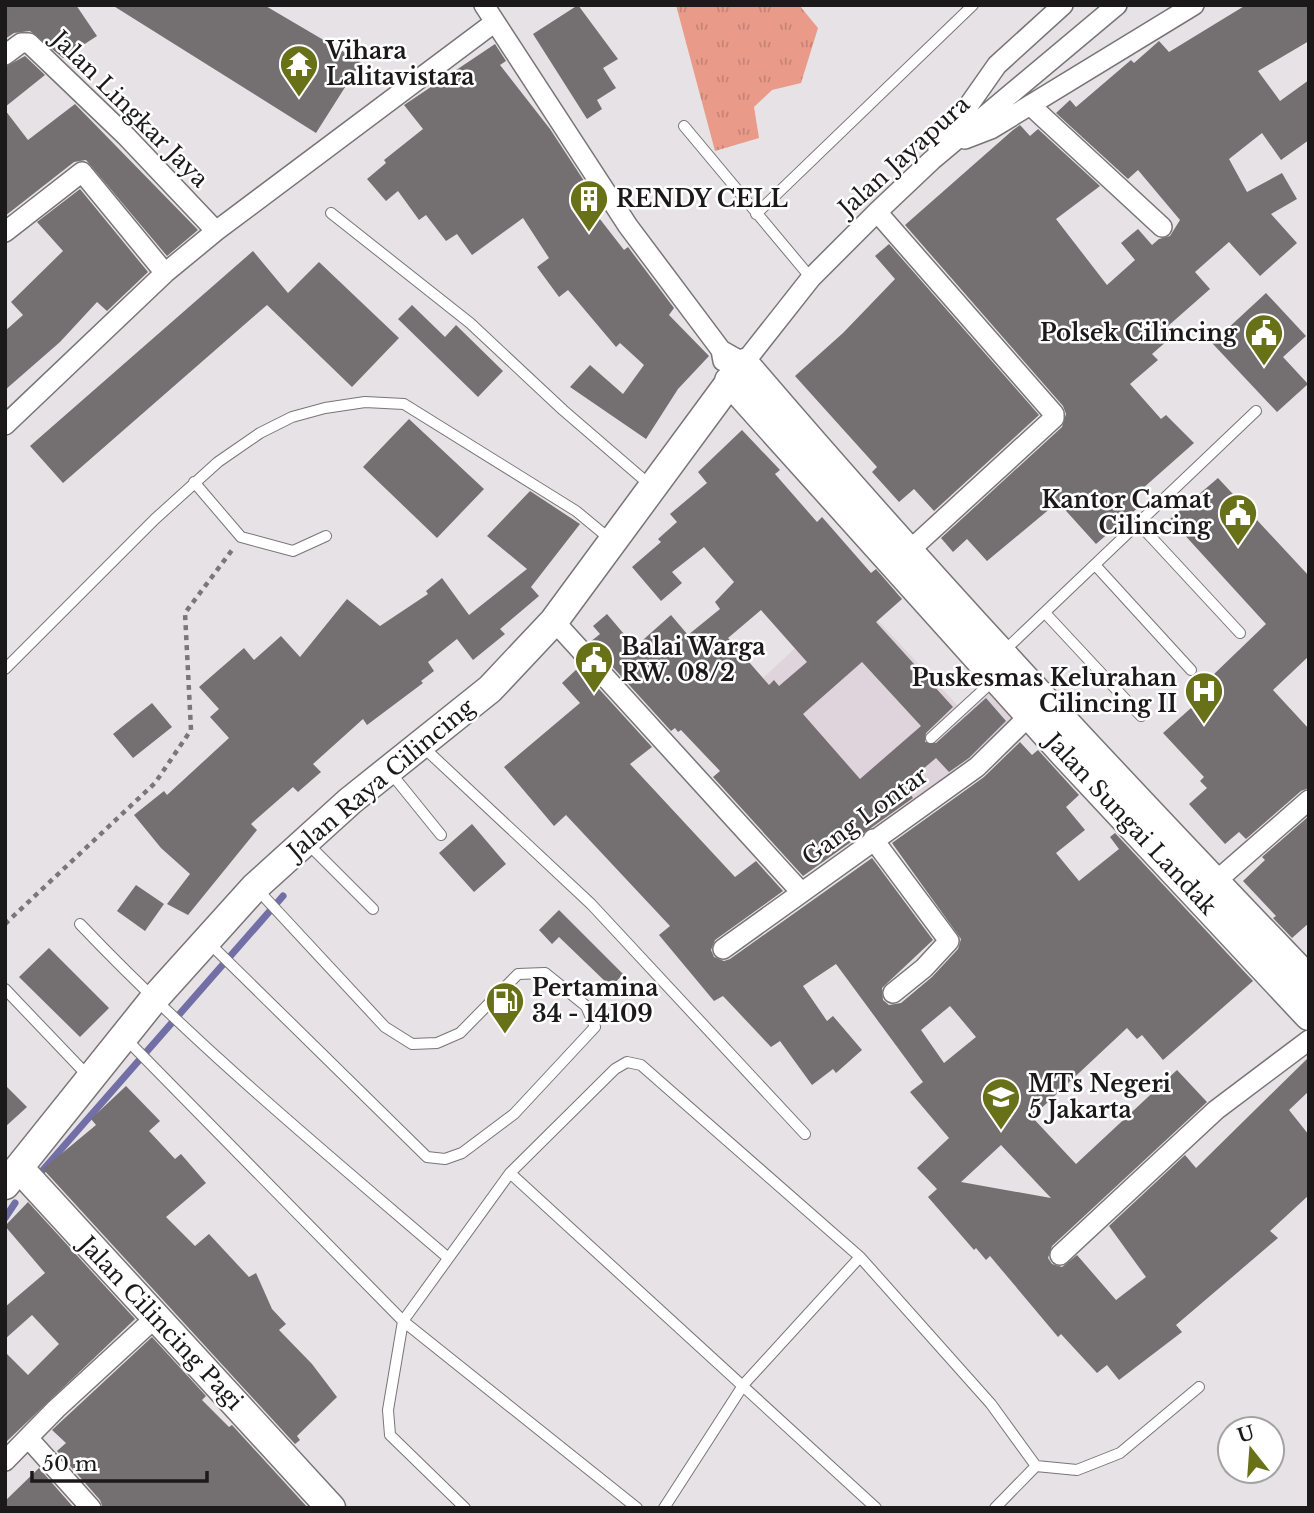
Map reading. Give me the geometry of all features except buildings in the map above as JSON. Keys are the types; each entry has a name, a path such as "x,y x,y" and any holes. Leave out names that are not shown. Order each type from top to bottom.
{"street":[{"path":"484,5 628,226 731,365"},
{"path":"932,160 952,125 997,65 1063,5"},
{"name":"Jalan Jayapura","path":"731,365 811,278 932,160 1117,5"},
{"path":"952,144 991,129 1194,5"},
{"path":"5,425 165,273 216,231 495,22"},
{"name":"Jalan Lingkar Jaya","path":"5,55 21,43 29,43 126,136 216,231"},
{"path":"1030,105 1162,227"},
{"path":"5,232 82,172 165,273"},
{"path":"877,212 1054,414 1054,418 910,550"},
{"name":"Jalan Raya Cilincing","path":"12,1177 154,999 255,887 418,743 490,689 554,621 615,543 731,365"},
{"name":"Jalan Sungai Landak","path":"731,365 910,550 1030,715 1215,882 1309,980"},
{"name":"Jalan Sungai Landak","path":"731,365 996,666 1104,779 1309,1016"},
{"path":"554,621 802,892"},
{"name":"Gang Lontar","path":"723,949 976,767 1030,715"},
{"path":"1215,882 1309,800"},
{"path":"873,839 949,941 924,968 893,993"},
{"path":"1060,1255 1216,1110 1309,1040"},
{"name":"Jalan Cilincing Pagi","path":"12,1177 155,1318 331,1508"},
{"path":"5,1461 56,1409 155,1318"},
{"path":"29,1438 92,1508"}],"lane":[{"path":"756,215 972,5"},
{"path":"684,126 811,278"},
{"path":"331,213 470,323 563,410 653,488"},
{"path":"5,669 194,482 260,433 292,417 365,402 404,404 576,511 615,543"},
{"path":"930,738 1046,614 1256,411"},
{"path":"194,482 242,537 293,551 326,536"},
{"path":"1139,524 1240,632"},
{"path":"1096,566 1191,670"},
{"path":"1046,614 1141,716"},
{"path":"418,743 591,904 805,1134"},
{"path":"388,769 441,835"},
{"path":"305,842 373,909"},
{"path":"206,940 427,1157 444,1159 462,1153 514,1114 595,1027 586,1006 545,973 518,974 460,1033 437,1044 412,1044 385,1027 255,887"},
{"path":"80,924 243,1083 447,1257"},
{"path":"5,989 92,1080"},
{"path":"123,1037 403,1321 637,1508"},
{"path":"464,1508 390,1435 388,1410 403,1321 510,1173 615,1069 626,1062 641,1065 860,1258 990,1404 1036,1466 1077,1470 1120,1453 1199,1387"},
{"path":"510,1173 744,1384 876,1508"},
{"path":"664,1508 744,1384 860,1258"},
{"path":"995,1508 1036,1466"}],"path":[{"path":"5,924 155,783 191,730 185,613 242,537"}],"shaded area":[{"path":"853,594 961,709 994,681 1024,715 942,786 852,850 732,707"}],"green space":[{"path":"676,5 799,5 818,28 801,83 772,90 754,107 759,138 715,151"}],"waterway":[{"path":"35,1179 283,896"},
{"path":"5,1218 15,1203"}],"place":[{"name":"Vihara Lalitavistara","path":"299,98"},
{"name":"RENDY CELL","path":"589,233"},
{"name":"Polsek Cilincing","path":"1264,367"},
{"name":"Kantor Camat Cilincing","path":"1238,547"},
{"name":"Balai Warga RW. 08/2","path":"594,694"},
{"name":"Puskesmas Kelurahan Cilincing II","path":"1204,725"},
{"name":"Pertamina 34 - 14109","path":"505,1035"},
{"name":"MTs Negeri 5 Jakarta","path":"1001,1131"}]}
